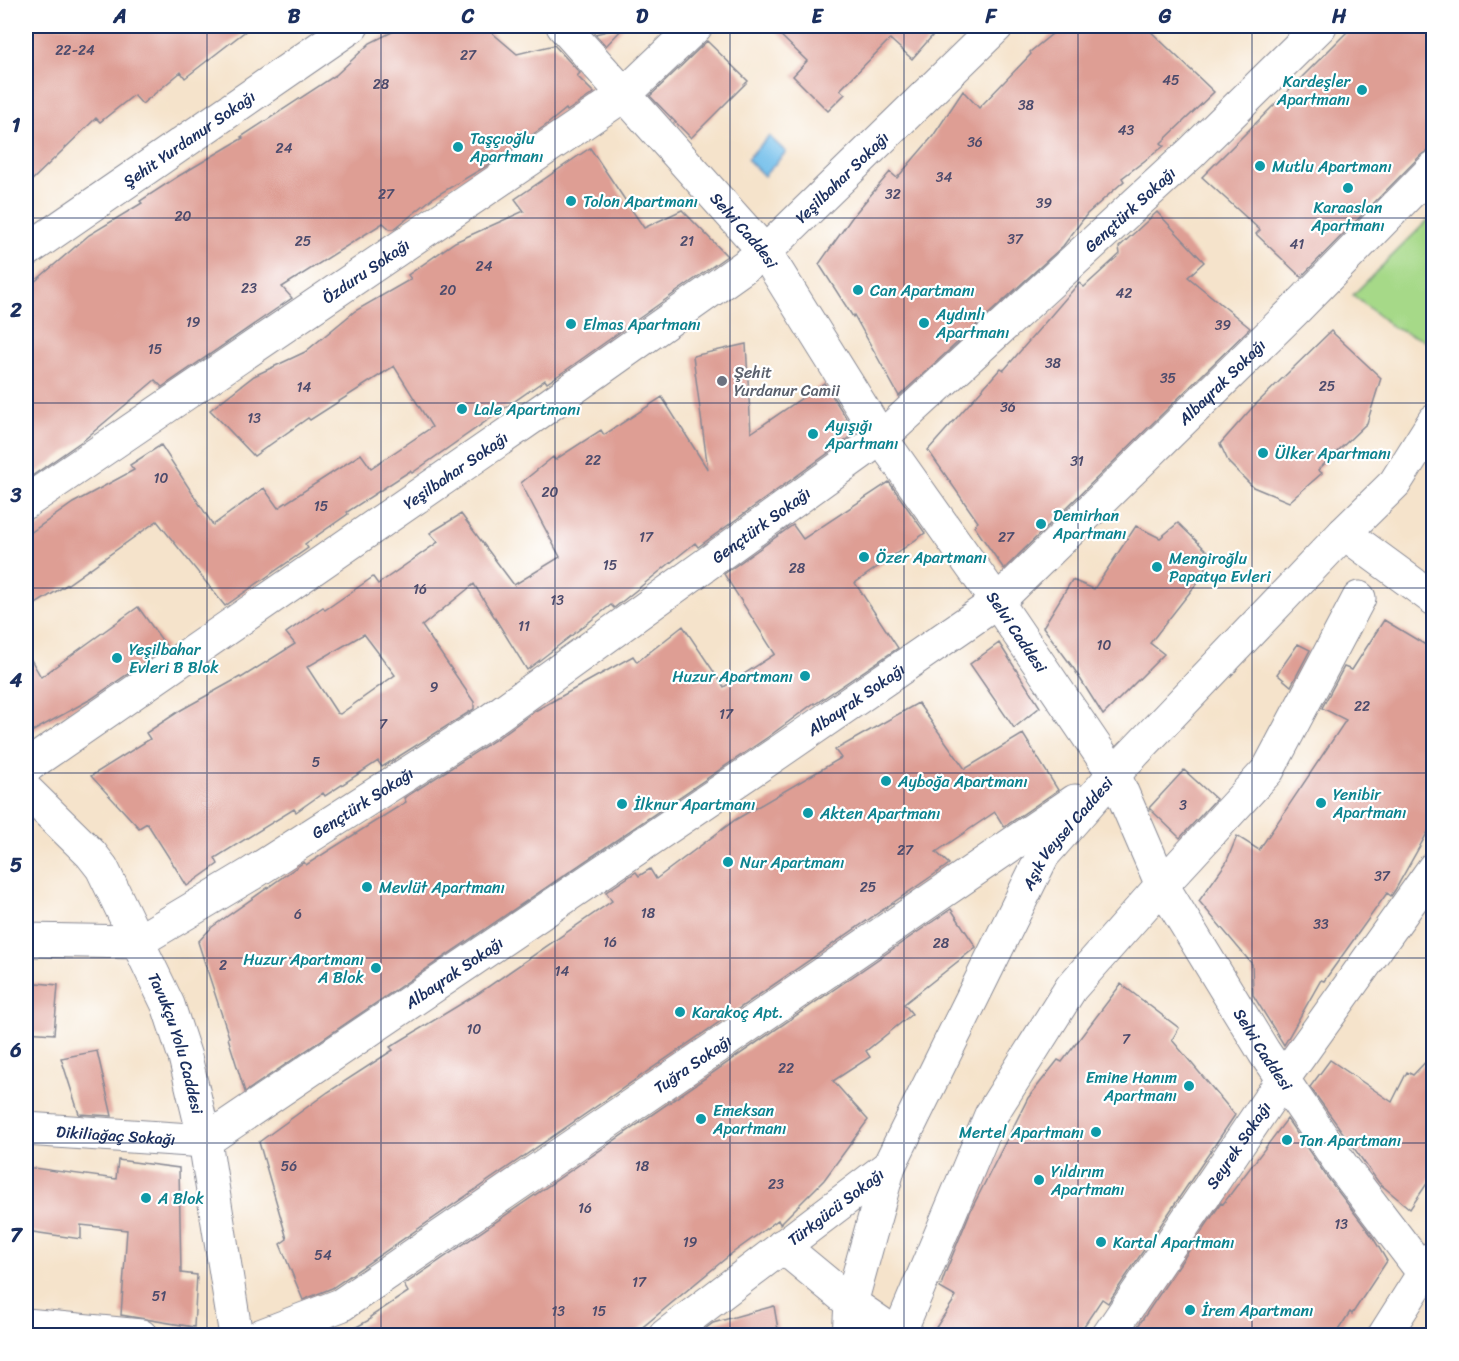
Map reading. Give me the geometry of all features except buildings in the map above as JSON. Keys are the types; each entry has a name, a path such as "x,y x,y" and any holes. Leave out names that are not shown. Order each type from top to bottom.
{"street":[{"name":"Şehit Yurdanur Sokağı","path":"26,251 352,26"},
{"name":"Selvi Caddesi","path":"563,26 765,252 882,438 1114,774 1162,885 1283,1079 1342,1166 1429,1264"},
{"name":"Özduru Sokağı","path":"26,502 624,94 696,26"},
{"name":"Yeşilbahar Sokağı","path":"26,767 541,411 765,252 997,26"},
{"name":"Gençtürk Sokağı","path":"137,942 251,874 488,722 882,438 1191,153 1320,26"},
{"name":"Albayrak Sokağı","path":"205,1141 997,602 1296,309 1434,168"},
{"name":"Aşık Veysel Caddesi","path":"849,1335 851,1303 889,1166 1043,855 1114,774 1344,533 1395,483 1434,421"},
{"path":"1344,533 1434,599"},
{"path":"899,1335 991,1115 1071,988 1268,770 1359,597"},
{"name":"Tuğra Sokağı","path":"261,1335 341,1305 1114,774"},
{"name":"Tavukçu Yolu Caddesi","path":"26,790 91,854 102,868 168,1005 185,1057 205,1141 236,1335"},
{"name":"Seyrek Sokağı","path":"1108,1335 1283,1079 1434,868"},
{"path":"26,940 137,942"},
{"name":"Dikiliağaç Sokağı","path":"26,1129 205,1141"},
{"name":"Türkgücü Sokağı","path":"664,1335 889,1166"},
{"name":"Türkgücü Sokağı","path":"782,1246 851,1303 899,1335"},
{"path":"1384,1335 1429,1264"},
{"path":"26,1325 141,1335"}],"green space":[{"path":"1433,215 1433,344 1394,328 1353,295"}],"water":[{"path":"769,136 786,152 764,176 747,159"}],"place":[{"name":"Kardeşler Apartmanı","path":"1362,90"},
{"name":"Taşçıoğlu Apartmanı","path":"458,147"},
{"name":"Mutlu Apartmanı","path":"1260,166"},
{"name":"Karaaslan Apartmanı","path":"1348,188"},
{"name":"Tolon Apartmanı","path":"571,201"},
{"name":"Can Apartmanı","path":"858,290"},
{"name":"Aydınlı Apartmanı","path":"924,323"},
{"name":"Elmas Apartmanı","path":"571,324"},
{"name":"Şehit Yurdanur Camii","path":"722,381"},
{"name":"Lale Apartmanı","path":"462,409"},
{"name":"Ayışığı Apartmanı","path":"813,434"},
{"name":"Ülker Apartmanı","path":"1263,453"},
{"name":"Demirhan Apartmanı","path":"1041,524"},
{"name":"Özer Apartmanı","path":"864,557"},
{"name":"Mengiroğlu Papatya Evleri","path":"1157,567"},
{"name":"Yeşilbahar Evleri B Blok","path":"117,658"},
{"name":"Huzur Apartmanı","path":"805,676"},
{"name":"Ayboğa Apartmanı","path":"886,781"},
{"name":"Yenibir Apartmanı","path":"1321,803"},
{"name":"İlknur Apartmanı","path":"622,804"},
{"name":"Akten Apartmanı","path":"808,813"},
{"name":"Nur Apartmanı","path":"728,862"},
{"name":"Mevlüt Apartmanı","path":"367,887"},
{"name":"Huzur Apartmanı A Blok","path":"376,968"},
{"name":"Karakoç Apt.","path":"680,1012"},
{"name":"Emine Hanım Apartmanı","path":"1189,1086"},
{"name":"Emeksan Apartmanı","path":"701,1119"},
{"name":"Mertel Apartmanı","path":"1096,1132"},
{"name":"Tan Apartmanı","path":"1287,1140"},
{"name":"Yıldırım Apartmanı","path":"1039,1180"},
{"name":"A Blok","path":"146,1198"},
{"name":"Kartal Apartmanı","path":"1101,1242"},
{"name":"İrem Apartmanı","path":"1190,1310"}]}
